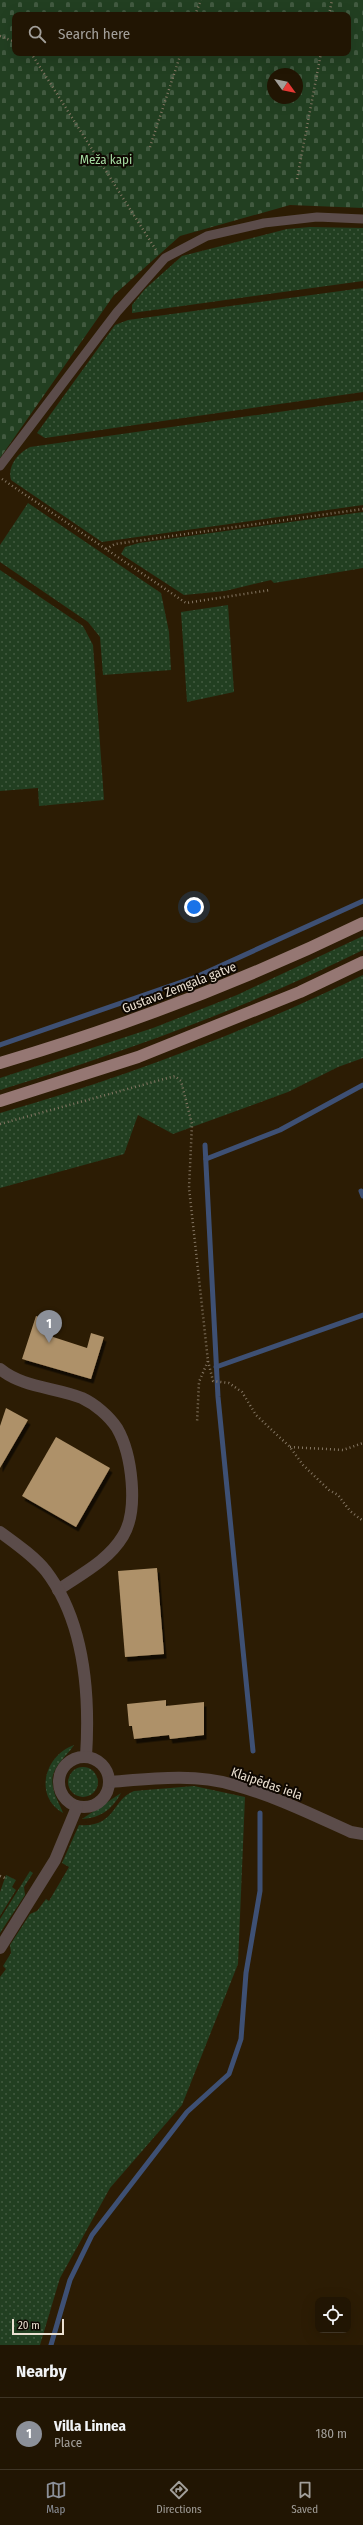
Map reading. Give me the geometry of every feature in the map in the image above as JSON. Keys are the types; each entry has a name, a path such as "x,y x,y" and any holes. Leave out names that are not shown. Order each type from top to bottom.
{"main road":[{"name":"Gustava Zemgala gatve","path":"0,1063 72,1042 168,1009 297,955 363,923"},
{"path":"0,1101 138,1057 300,992 363,962"}],"street":[{"path":"0,1369 10,1377 83,1398 100,1409 116,1427 128,1453 133,1509 124,1536 107,1557 58,1590"},
{"path":"0,1532 46,1570 74,1622 82,1664 87,1719 86,1757"},
{"path":"86,1757 98,1761 106,1770 109,1782 106,1794 98,1803 87,1807 77,1807 65,1799 59,1789 59,1777 65,1766 75,1759 86,1757"},
{"name":"Klaipēdas iela","path":"109,1782 198,1779 233,1784 280,1800 351,1832 363,1834"},
{"path":"0,1948 55,1860 77,1807"}],"lane":[{"path":"0,466 117,312 165,258 207,236 264,223 317,217 363,218"}],"path":[{"path":"196,12 201,0"},
{"path":"330,12 332,0"},
{"path":"0,36 12,41"},
{"path":"33,56 158,253 165,258"},
{"path":"150,148 180,56"},
{"path":"297,179 320,56"},
{"path":"0,478 186,603 270,590"},
{"path":"106,549 115,544 197,531 363,509"},
{"path":"0,1124 175,1076 181,1081 192,1124 189,1188 208,1361 213,1381 229,1383 242,1392 256,1415 290,1447 303,1465 329,1490 338,1495 350,1511 363,1521"},
{"path":"198,1423 199,1382 208,1361"},
{"path":"290,1447 343,1450 363,1443"},
{"path":"0,1876 5,1878"}],"green space":[{"name":"Meža kapi","path":"0,0 363,0 363,208 290,205 180,236 114,295 0,458"},
{"path":"310,227 363,228 363,281 132,313 132,305 145,289 182,256 287,229"},
{"path":"363,288 363,392 45,438 37,433 115,325 128,320"},
{"path":"363,400 363,505 102,542 11,480 10,475 14,460 30,447"},
{"path":"28,503 161,593 169,632 171,670 103,675 100,637 88,622 0,562 0,545"},
{"path":"363,512 363,568 274,583 271,580 225,591 184,595 121,554 125,547 139,543"},
{"path":"0,570 83,626 93,645 104,800 39,806 38,788 0,791"},
{"path":"228,605 234,692 187,702 181,612"},
{"path":"363,936 363,950 230,1010 93,1060 0,1090 0,1078 153,1028 237,995"},
{"path":"363,975 363,1058 338,1067 288,1092 173,1134 138,1115 124,1154 0,1188 0,1113 93,1085 185,1052 319,996"},
{"path":"74,1745 59,1764 53,1774 52,1780 56,1797 63,1813 54,1806 48,1797 46,1776 56,1757 64,1750"},
{"path":"83,1767 94,1771 98,1782 94,1793 83,1797 72,1793 68,1782 72,1771"},
{"path":"194,1786 245,1797 238,1964 182,2105 110,2188 60,2278 40,2345 0,2345 0,1977 6,1969 3,1966 11,1953 10,1945 30,1914 37,1911 46,1899 49,1901 69,1867 62,1863 79,1825 91,1825 107,1818 121,1800 134,1791"},
{"path":"121,1793 114,1804 105,1812 94,1817 82,1819"},
{"path":"30,1871 33,1873 24,1887 25,1895 0,1933 0,1919"},
{"path":"6,1875 16,1880 12,1887 16,1890 0,1916 0,1892"}],"building":[{"path":"36,1316 51,1321 47,1335 87,1348 91,1333 104,1337 91,1379 22,1359"},
{"path":"6,1408 28,1420 0,1468 0,1426"},
{"path":"56,1437 110,1468 76,1527 22,1496"},
{"path":"157,1568 164,1654 125,1657 118,1571"},
{"path":"166,1700 166,1706 204,1702 204,1735 170,1739 169,1735 134,1739 132,1726 129,1726 127,1704"}],"waterway":[{"path":"0,1045 196,977 363,901"},
{"path":"206,1159 280,1130 363,1085"},
{"path":"205,1145 218,1397 253,1751"},
{"path":"361,1191 363,1196"},
{"path":"216,1367 363,1315"},
{"path":"51,2345 70,2280 92,2235 187,2112 229,2074 241,2039 246,1973 260,1891 260,1813"}],"place":[{"name":"Villa Linnea","path":"49,1343"}]}
